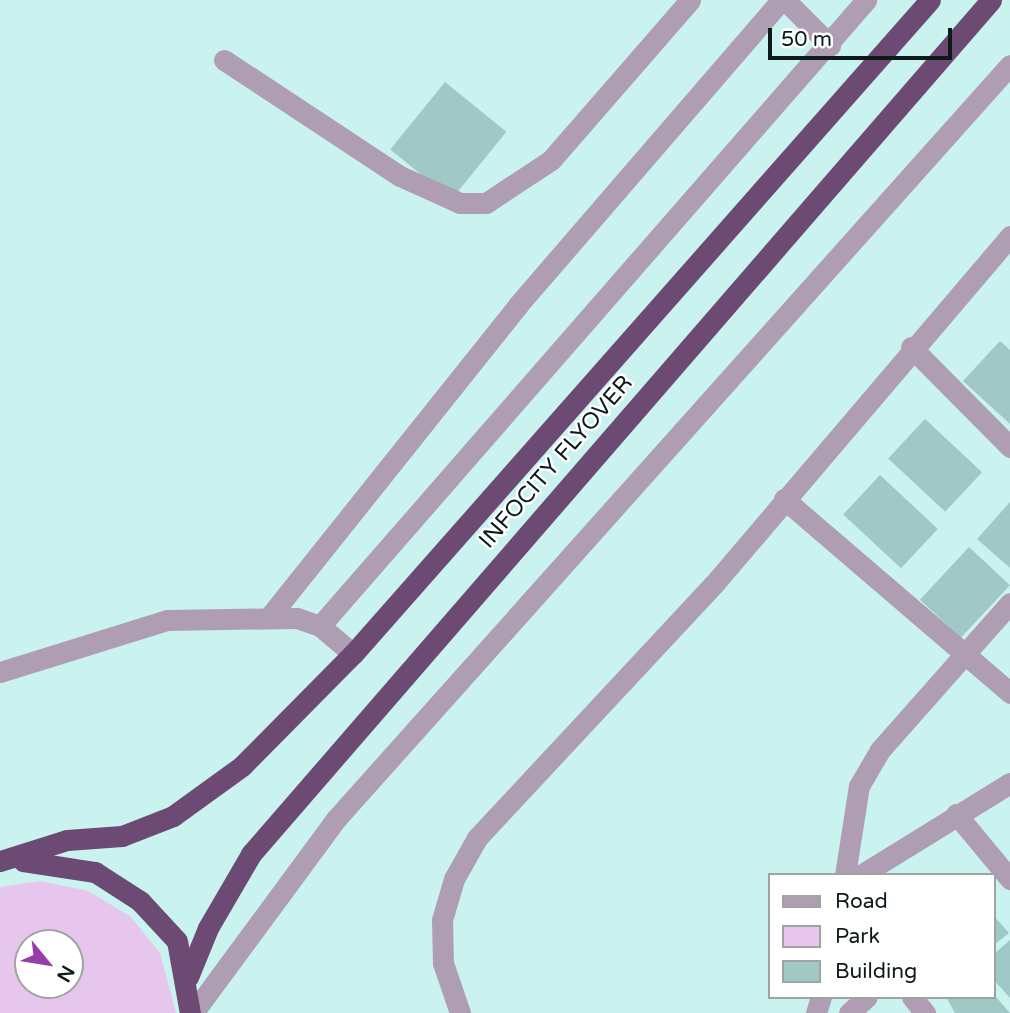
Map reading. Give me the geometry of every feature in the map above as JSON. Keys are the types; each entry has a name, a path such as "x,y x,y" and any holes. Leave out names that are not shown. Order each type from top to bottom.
{"highway":[{"name":"INFOCITY FLYOVER","path":"0,862 67,840 122,836 173,816 242,766 353,654 930,0"},
{"name":"INFOCITY FLYOVER","path":"188,977 208,928 251,854 991,0"},
{"path":"0,862 43,859 95,872 140,901 177,941 188,977 192,1013"}],"street":[{"path":"224,60 400,176 460,204 486,203 551,160 690,0"},
{"path":"270,615 518,305 783,0 831,45"},
{"path":"320,626 831,45 864,1"},
{"path":"192,1013 336,819 1010,65"},
{"path":"460,1013 443,963 442,919 454,879 477,838 714,584 911,347 1010,236"},
{"path":"911,347 1010,447"},
{"path":"784,499 1010,692"},
{"path":"845,873 859,786 880,750 1010,603"},
{"path":"0,672 167,620 270,615 320,626 353,654"},
{"path":"864,873 1010,783"},
{"path":"956,814 1010,879"},
{"path":"849,1013 865,999"},
{"path":"914,999 925,1013"}],"green space":[{"path":"41,881 88,891 130,916 160,953 176,1013 0,1013 0,887"}],"building":[{"path":"445,82 506,132 452,199 390,150"},
{"path":"1000,341 1010,350 1010,424 963,381"},
{"path":"925,419 982,472 945,512 888,458"},
{"path":"880,475 938,529 901,568 843,514"},
{"path":"1010,502 1010,568 977,539"},
{"path":"969,547 1010,585 961,638 920,600"},
{"path":"996,918 1009,933 996,943"},
{"path":"1010,940 1010,998 996,982 996,952"},
{"path":"996,997 1010,1013 955,1013 947,999"}]}
